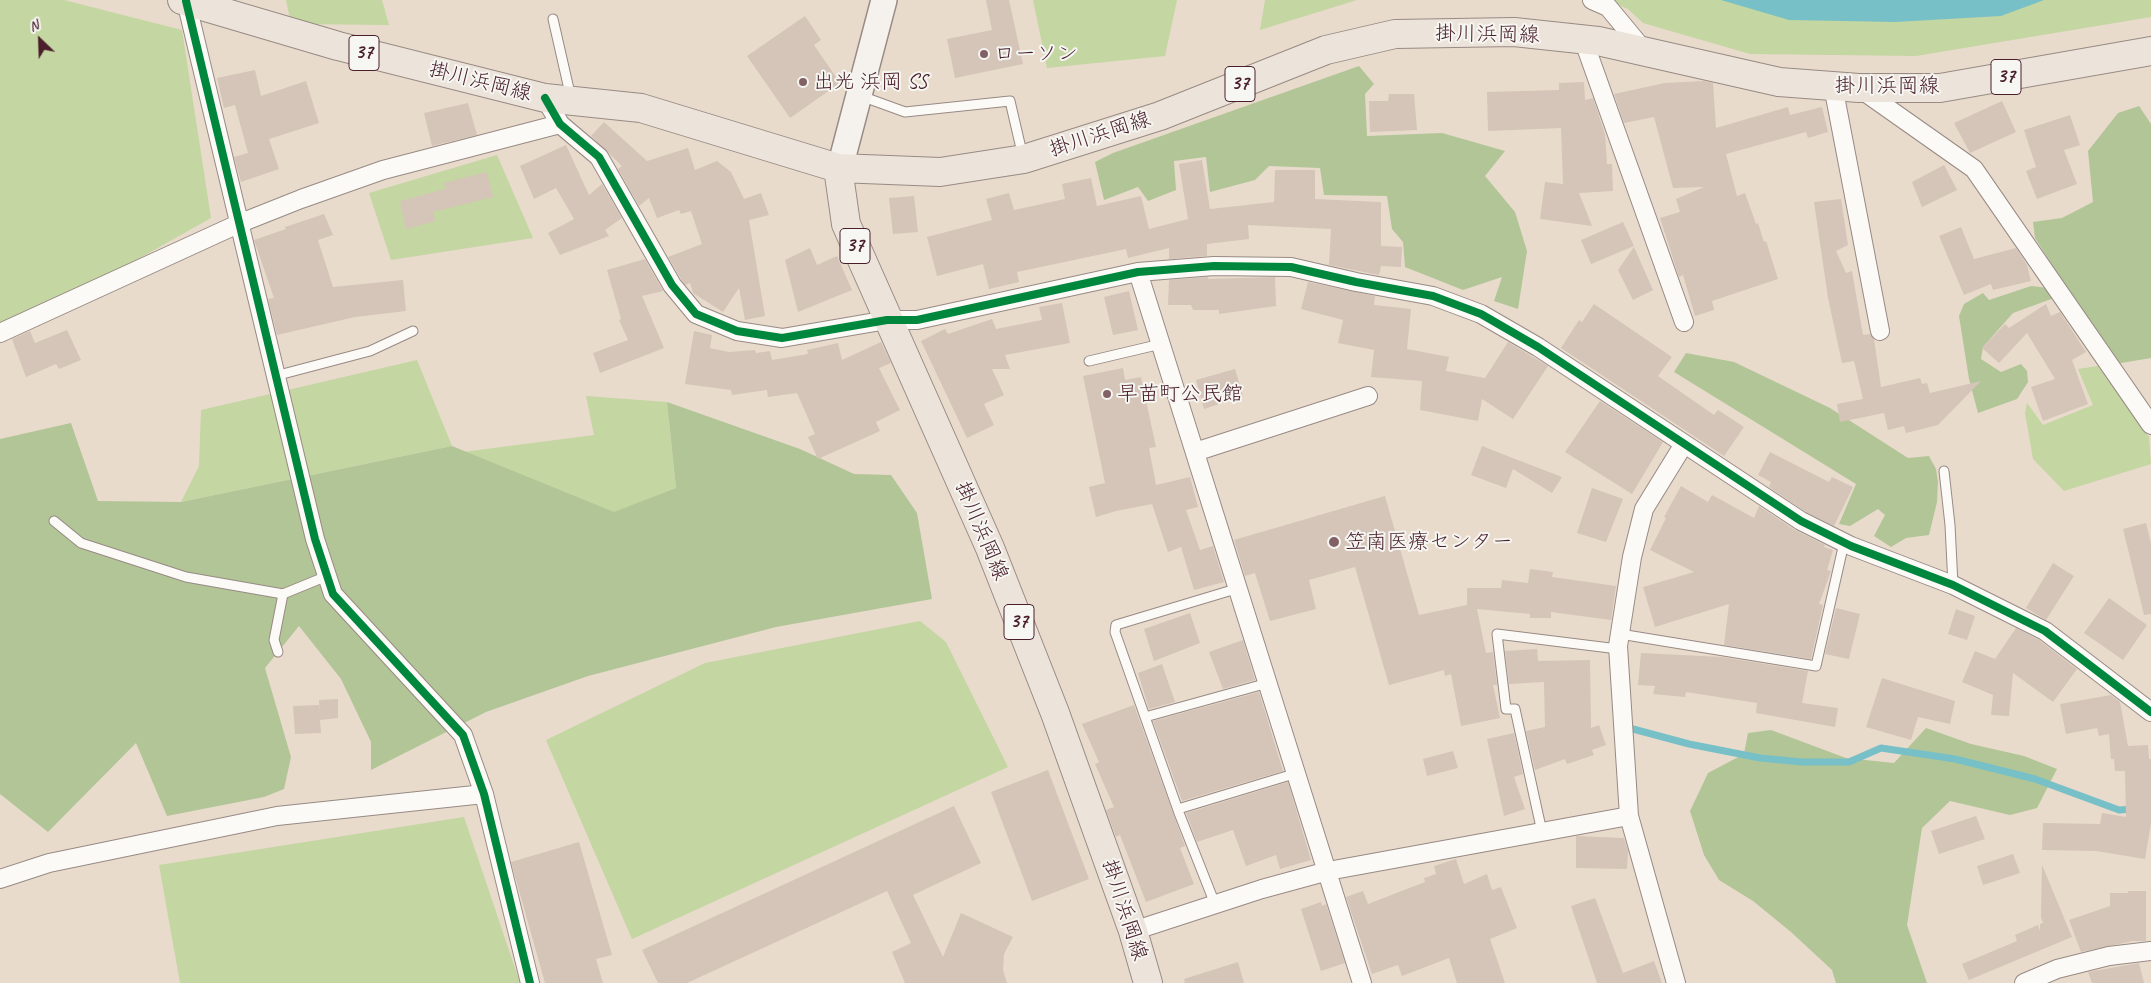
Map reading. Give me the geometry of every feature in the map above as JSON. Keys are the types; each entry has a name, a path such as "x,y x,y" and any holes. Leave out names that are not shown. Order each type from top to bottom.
{"main road":[{"name":"掛川浜岡線","path":"184,0 338,46 545,98 641,108 838,168 940,172 1024,159 1160,116 1326,50 1395,34 1514,32 1583,39 1779,82 1846,87 1940,88 2151,51"},
{"path":"838,168 884,0"},
{"name":"掛川浜岡線","path":"838,168 846,224 887,320 990,548 1056,713 1133,930 1148,983"}],"street":[{"path":"184,0 315,539 333,594 463,735 484,794 530,983"},
{"path":"1592,0 1608,7 1646,53"},
{"path":"1583,39 1684,322"},
{"path":"1846,87 1880,331"},
{"path":"1846,87 1974,170 2151,425"},
{"path":"545,98 560,124 599,158 672,285 696,314 737,331 782,338 887,320 917,320 1138,272 1214,266 1291,267 1356,282 1433,296 1481,314 1530,342 1801,522 1844,543 1953,585 2045,631 2151,712"},
{"path":"0,333 238,224 383,170 560,124"},
{"path":"1138,272 1362,983"},
{"path":"1195,452 1368,396"},
{"path":"1676,983 1629,816 1619,642 1632,558 1644,509 1684,444"},
{"path":"0,879 49,862 277,816 484,794"},
{"path":"1133,930 1328,871 1629,816"},
{"path":"2024,983 2057,969 2109,956 2151,951"}],"lane":[{"path":"554,19 571,100"},
{"path":"859,95 905,112 1010,101 1024,159"},
{"path":"276,376 370,351 413,331"},
{"path":"1089,361 1161,344"},
{"path":"1944,471 1950,525 1953,585"},
{"path":"54,521 81,543 186,577 283,594 327,576"},
{"path":"1542,832 1515,709 1506,709 1497,634 1619,642 1816,666 1844,543"},
{"path":"1215,904 1178,809 1115,632 1116,625 1239,588"},
{"path":"278,652 274,640 283,594"},
{"path":"1145,717 1268,683"},
{"path":"1178,809 1297,773"}],"green space":[{"path":"0,0 64,0 182,30 211,218 37,316 0,324"},
{"path":"286,0 382,0 389,25 291,24"},
{"path":"1033,0 1177,0 1165,56 1047,68"},
{"path":"1265,0 1357,0 1260,30"},
{"path":"1607,0 2151,0 2151,17 1916,56 1750,54 1643,23 1628,9"},
{"path":"1359,66 1374,84 1365,94 1367,136 1442,133 1505,151 1485,176 1515,212 1527,251 1518,309 1494,301 1502,277 1463,290 1405,267 1403,242 1392,229 1387,196 1324,195 1320,168 1269,166 1255,180 1210,192 1206,157 1174,161 1176,190 1148,201 1138,187 1104,200 1095,162 1113,153"},
{"path":"2139,106 2151,124 2151,358 2115,364 2035,238 2033,222 2062,218 2093,202 2088,151 2118,113"},
{"path":"497,155 533,238 391,260 369,193"},
{"path":"2031,286 2049,288 2054,298 2013,313 1983,347 1981,359 2001,372 2021,364 2027,371 2028,382 2017,399 1978,413 1969,379 1959,316 1964,304 1983,293 1989,300"},
{"path":"1686,353 1734,362 1830,408 1908,458 1929,456 1936,469 1938,482 1937,502 1929,535 1906,538 1891,547 1874,536 1885,515 1878,509 1850,526 1839,524 1856,484 1674,372"},
{"path":"417,360 452,446 181,502 199,466 201,410"},
{"path":"2098,366 2149,437 2151,464 2064,491 2033,459 2025,413 2027,403 2043,425 2093,405 2078,369"},
{"path":"586,396 667,402 676,488 614,513 463,452 594,435"},
{"path":"667,402 800,449 854,474 891,475 917,513 932,599 776,627 588,676 486,712 371,770 371,742 341,679 299,626 265,668 291,757 284,789 264,797 167,816 136,743 48,832 0,794 0,439 71,423 98,501 181,502 452,446 614,512 676,488"},
{"path":"920,621 946,642 1008,767 632,939 546,740 705,663"},
{"path":"1926,728 1971,744 2024,756 2057,769 2037,808 2010,815 1950,801 1922,828 1907,925 1927,983 1836,983 1832,970 1791,932 1753,901 1719,880 1704,855 1690,811 1708,773 1744,754 1748,733 1771,730 1846,758 1894,763"},
{"path":"464,817 520,983 180,983 159,865"}],"water":[{"path":"1721,0 2044,0 2001,16 1895,22 1789,20"}],"building":[{"path":"986,0 1009,0 1023,64 955,78 947,39 992,30"},
{"path":"805,16 821,40 814,45 840,83 790,118 747,56"},
{"path":"255,70 261,96 306,81 319,123 269,139 279,169 241,182 234,157 248,153 235,105 224,108 217,78"},
{"path":"1704,81 1713,83 1716,128 1788,107 1790,115 1822,107 1828,132 1808,138 1806,132 1726,154 1737,196 1745,193 1756,224 1758,223 1764,242 1766,241 1778,279 1712,301 1714,310 1695,316 1683,275 1679,277 1660,218 1680,212 1676,199 1704,187 1673,188 1654,117 1624,123 1614,94 1665,83"},
{"path":"1584,82 1585,100 1593,98 1605,134 1607,164 1612,164 1613,191 1579,193 1592,226 1540,219 1545,182 1563,184 1561,128 1488,131 1487,92 1559,90 1559,83"},
{"path":"1389,94 1414,94 1417,130 1370,132 1369,101 1388,101"},
{"path":"2002,101 2016,132 1970,153 1954,123"},
{"path":"468,103 477,135 432,146 424,113"},
{"path":"2070,115 2080,145 2064,150 2077,184 2037,199 2026,171 2036,167 2024,130"},
{"path":"604,122 647,161 688,148 695,170 717,161 731,172 744,199 761,193 769,215 749,220 765,316 745,320 739,288 723,312 693,293 690,283 685,285 668,257 702,244 691,211 681,214 679,210 657,218 649,198 639,206 618,169 622,166 591,136"},
{"path":"566,145 589,195 602,184 622,218 605,230 609,236 560,255 548,233 574,219 556,188 534,199 520,166"},
{"path":"1202,160 1210,209 1274,202 1275,170 1315,170 1315,199 1381,202 1381,246 1402,247 1401,267 1381,266 1379,275 1329,265 1331,229 1248,225 1249,239 1207,244 1207,256 1169,259 1169,248 1128,258 1126,249 1017,272 1019,282 989,289 983,264 937,276 927,237 992,220 986,199 1009,193 1014,210 1065,199 1062,184 1091,178 1097,206 1141,196 1149,229 1188,219 1179,164"},
{"path":"1944,165 1957,190 1922,207 1912,182"},
{"path":"487,172 493,197 433,212 435,221 406,229 400,201 445,189 444,183"},
{"path":"914,196 918,232 893,234 889,198"},
{"path":"1841,199 1848,245 1836,251 1846,273 1852,271 1863,335 1870,334 1874,339 1881,387 1920,378 1922,384 1927,383 1930,393 1981,381 1938,425 1906,433 1904,426 1888,430 1884,413 1840,422 1837,404 1863,399 1854,361 1842,363 1828,298 1814,202"},
{"path":"324,214 333,235 318,240 333,287 403,280 406,311 355,317 277,335 268,299 274,298 254,240"},
{"path":"1623,222 1634,246 1591,264 1581,240"},
{"path":"1961,227 1974,259 2016,248 2027,265 2031,281 1993,290 1991,284 1964,295 1939,236"},
{"path":"1634,247 1653,290 1633,300 1618,270"},
{"path":"810,248 817,265 837,256 852,290 798,312 785,260"},
{"path":"645,259 663,291 642,296 664,348 600,373 593,353 628,340 619,320 621,319 607,270"},
{"path":"1208,277 1208,279 1275,277 1276,306 1219,314 1219,310 1193,310 1191,305 1168,305 1169,280"},
{"path":"1308,282 1375,296 1374,305 1411,309 1407,349 1449,357 1446,371 1485,378 1508,342 1548,366 1513,419 1482,399 1478,421 1420,410 1422,381 1371,377 1374,350 1338,343 1343,320 1301,309"},
{"path":"1129,291 1138,330 1113,335 1104,297"},
{"path":"1062,303 1070,343 1005,355 1010,369 992,369 1004,395 984,404 994,425 967,438 921,341 945,329 948,334 992,319 996,329 1042,320 1039,307"},
{"path":"1594,304 1672,357 1658,376 1714,415 1718,410 1744,427 1724,456 1561,348 1579,320 1582,322"},
{"path":"2046,304 2051,316 2060,312 2086,352 2072,360 2088,404 2043,421 2031,387 2055,379 2027,333 1999,363 1982,348 2005,324 2009,328"},
{"path":"67,330 81,360 59,369 56,364 26,377 12,339 30,331 35,343"},
{"path":"694,331 712,335 710,348 729,352 755,350 756,353 770,351 772,360 808,354 807,350 838,343 842,360 881,342 891,363 879,368 900,410 876,422 880,431 818,459 808,437 815,434 797,393 768,397 767,390 732,395 731,390 685,384"},
{"path":"1123,368 1125,380 1141,377 1156,447 1149,448 1156,485 1190,477 1198,507 1186,510 1200,550 1213,546 1224,582 1194,590 1181,547 1168,552 1152,504 1096,517 1089,487 1105,483 1083,376"},
{"path":"1235,369 1243,396 1204,409 1196,380"},
{"path":"1600,401 1663,442 1632,494 1565,452"},
{"path":"1482,446 1562,477 1552,493 1513,469 1506,488 1471,475"},
{"path":"1770,452 1829,482 1832,477 1853,487 1834,526 1806,512 1769,487 1771,482 1758,475"},
{"path":"1681,486 1708,502 1712,495 1754,518 1759,506 1795,530 1825,545 1824,547 1833,550 1827,570 1831,571 1819,604 1823,605 1811,659 1724,645 1729,604 1655,627 1643,587 1694,572 1650,550 1666,518 1664,517"},
{"path":"1592,488 1623,499 1606,542 1577,533"},
{"path":"1385,496 1419,615 1467,605 1467,588 1501,588 1502,580 1528,583 1530,569 1553,572 1552,577 1616,586 1611,620 1551,612 1551,618 1530,618 1530,614 1477,609 1486,653 1493,652 1497,685 1493,685 1500,718 1461,726 1451,674 1445,676 1444,670 1389,685 1355,567 1309,580 1316,609 1270,621 1255,573 1245,576 1234,540"},
{"path":"2146,523 2151,543 2151,614 2144,615 2123,529"},
{"path":"2053,563 2074,576 2046,620 2026,608"},
{"path":"2109,598 2147,625 2123,660 2084,633"},
{"path":"1836,608 1860,614 1849,659 1825,654"},
{"path":"1956,609 1975,616 1967,640 1948,634"},
{"path":"1190,613 1200,643 1154,661 1144,629"},
{"path":"2016,628 2039,640 2077,669 2053,702 2013,673 2009,716 1991,715 1993,695 1962,682 1975,651 1995,659"},
{"path":"1243,640 1255,680 1223,689 1209,652"},
{"path":"1537,649 1538,661 1590,660 1591,728 1599,725 1606,745 1592,750 1594,755 1567,764 1565,759 1535,770 1526,731 1545,727 1544,682 1509,684 1505,651"},
{"path":"1641,653 1722,657 1808,671 1802,703 1838,708 1835,727 1756,713 1757,703 1686,692 1685,697 1653,694 1655,686 1638,685"},
{"path":"1162,664 1175,702 1149,709 1138,673"},
{"path":"1882,678 1955,701 1950,724 1918,717 1911,740 1866,727"},
{"path":"1259,692 1283,771 1182,801 1153,721"},
{"path":"2111,695 2120,702 2128,746 2148,745 2149,759 2151,759 2151,823 2145,859 2096,851 2042,850 2043,823 2100,824 2102,813 2126,817 2125,771 2115,771 2114,759 2111,759 2109,734 2099,736 2097,728 2066,734 2060,704"},
{"path":"338,699 338,718 320,720 321,733 295,734 293,706 319,705 320,716 319,700"},
{"path":"1134,705 1185,846 1180,848 1194,884 1146,902 1120,835 1116,837 1106,810 1114,807 1095,764 1099,762 1082,724"},
{"path":"1514,733 1523,774 1514,777 1525,809 1504,816 1487,739"},
{"path":"1453,751 1458,768 1427,776 1423,759"},
{"path":"1048,770 1089,879 1032,901 991,792"},
{"path":"1288,782 1311,860 1280,869 1276,855 1246,866 1233,830 1197,842 1186,813"},
{"path":"954,806 981,863 913,895 943,957 961,913 1013,937 1004,954 1003,970 1007,983 905,983 892,952 911,943 887,891 687,983 658,983 642,950"},
{"path":"1976,816 1985,839 1939,854 1931,831"},
{"path":"1576,836 1624,838 1628,851 1627,869 1576,868"},
{"path":"579,842 612,955 596,959 603,983 545,983 511,862"},
{"path":"2013,854 2020,873 1983,885 1977,866"},
{"path":"1456,859 1464,884 1487,874 1492,890 1501,887 1517,928 1490,939 1505,983 1457,983 1449,958 1402,976 1398,965 1372,974 1346,897 1363,891 1368,904 1425,882 1424,878 1436,874 1434,866"},
{"path":"2042,865 2072,937 1969,980 1962,964 2017,941 2015,935 2038,925 2040,931 2040,924 2043,923 2041,917"},
{"path":"2128,891 2146,891 2146,941 2133,941 2081,952 2069,920 2110,906 2110,893 2128,893"},
{"path":"1595,898 1623,973 1654,961 1662,983 1597,983 1571,906"},
{"path":"1321,902 1322,906 1326,904 1345,963 1321,971 1301,909"},
{"path":"1238,962 1244,983 1185,983 1184,979"},
{"path":"2139,963 2144,983 2092,983 2088,972"}],"waterway":[{"path":"1633,729 1689,744 1760,758 1802,762 1849,762 1881,748 1955,759 2035,779 2119,810 2151,808"}],"cycle path":[{"path":"186,1 315,539 333,594 463,735 484,794 530,983"},
{"path":"545,98 560,124 599,157 672,285 696,314 737,331 782,338 887,320 917,320 1138,272 1214,266 1291,267 1356,282 1433,296 1481,314 1538,347 1801,521 1851,546 1953,585 2045,631 2151,712"}],"place":[{"name":"ローソン","path":"984,54"},
{"name":"出光 浜岡 SS","path":"803,82"},
{"name":"早苗町公民館","path":"1107,394"},
{"name":"笠南医療センター","path":"1334,542"}]}
